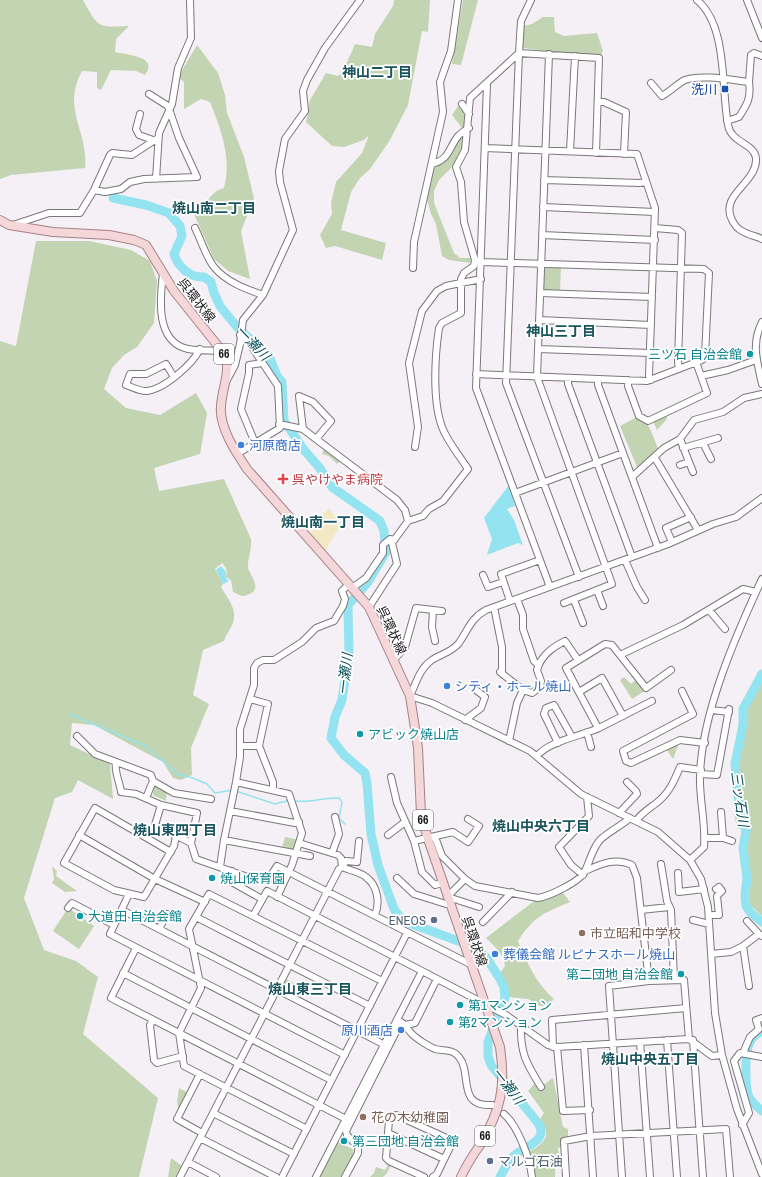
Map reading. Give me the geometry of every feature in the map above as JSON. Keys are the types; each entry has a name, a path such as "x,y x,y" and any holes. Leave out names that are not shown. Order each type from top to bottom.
{"main road":[{"name":"呉環状線","path":"0,220 13,225 53,232 109,235 134,240 146,245 174,291 226,356 228,366 221,407 224,423 237,454 246,468 369,607 410,696 418,748 421,814 431,838 442,883 497,1040 503,1066 502,1092 497,1113 490,1128 461,1177"}],"street":[{"path":"156,179 156,139 172,104 178,68 191,38 190,0"},
{"path":"225,383 235,365 240,344 243,320 263,295 293,230 280,182 279,171 285,139 305,111 303,91 307,80 325,48 360,0"},
{"path":"413,268 414,242 443,112 440,82 451,51 458,0"},
{"path":"531,0 521,21 506,383 578,577"},
{"path":"697,0 706,8 713,20 725,79 727,121 729,131 732,136 752,149 756,156 756,164 751,174 733,196 730,205 730,215 734,224 742,231 762,240"},
{"path":"747,0 762,38"},
{"path":"369,607 397,564 392,543 394,540 408,521 423,516 429,508 443,501 468,469 442,427 437,399 435,367 439,328 442,323 461,313 460,282 464,273 474,266 475,260 470,237 464,222 461,182 456,167 465,150 470,98 519,53 599,58 596,152"},
{"path":"549,54 537,377 612,584 564,603"},
{"path":"727,121 740,117 751,95 749,82 751,55 754,54 762,56"},
{"path":"570,152 575,56"},
{"path":"651,83 662,96 675,88 683,80 693,78 725,79 749,82"},
{"path":"487,84 482,262 476,388 550,587"},
{"path":"94,190 111,191 120,189 130,182 144,179 197,177 179,138 168,106 149,94"},
{"path":"598,102 604,102 626,112 624,154"},
{"path":"462,104 469,114"},
{"path":"140,114 136,129 139,135 156,139"},
{"path":"432,164 441,161 451,150 458,136 468,128"},
{"path":"13,225 49,213 80,212 94,190 112,153 132,155 156,139"},
{"path":"485,148 637,154 655,212 650,353 651,380"},
{"path":"544,180 640,184 646,182"},
{"path":"543,207 655,212"},
{"path":"195,228 213,267 222,275 242,288 263,295"},
{"path":"655,228 678,230 682,233 679,369"},
{"path":"542,235 655,240"},
{"path":"476,374 651,380 702,360 705,356 709,273 704,269 482,262"},
{"path":"163,274 160,285 162,319 165,330 181,346 188,349 222,351"},
{"path":"415,447 418,427 409,363 422,311 437,291 446,286 481,279"},
{"path":"540,292 652,297"},
{"path":"539,320 651,325"},
{"path":"762,322 755,339 754,350 762,384"},
{"path":"237,454 280,428 278,386 248,341 240,335"},
{"path":"174,377 166,364 146,374 130,374 126,385 145,392 154,390 174,377 196,358 200,349"},
{"path":"538,349 650,353"},
{"path":"701,376 728,370 756,360"},
{"path":"628,380 628,386 639,416 648,421 707,393 696,362"},
{"path":"255,443 241,409 249,373 249,365 262,363"},
{"path":"568,378 568,384 632,557"},
{"path":"598,379 658,548"},
{"path":"632,477 655,458 664,448 680,439 694,420 723,412 744,398 762,394"},
{"path":"303,429 299,396 313,402 330,421 316,439"},
{"path":"279,424 303,429 397,500 405,510 408,521"},
{"path":"683,448 718,438"},
{"path":"680,439 693,472"},
{"path":"703,443 710,459"},
{"path":"515,493 623,453"},
{"path":"655,458 698,530"},
{"path":"680,465 689,462"},
{"path":"762,498 736,517 698,530 658,548 494,607 478,615 458,644 427,664 421,672 410,696 432,703 537,756 568,784 587,797 658,832 690,860 701,879 704,889 709,924 715,1014 722,1055 742,1125 762,1174"},
{"path":"670,543 666,528 691,517"},
{"path":"220,867 224,840 236,787 240,729 255,677 254,668 257,663 263,660 274,660 302,642 316,628 334,621 343,606 344,599 342,591 366,578 383,552 383,546 390,539 394,540"},
{"path":"510,601 501,574 540,560"},
{"path":"625,560 637,587 645,600"},
{"path":"483,575 488,587 503,582"},
{"path":"690,860 704,847 700,772 712,710 733,645 762,579"},
{"path":"620,655 683,625 743,589 756,592"},
{"path":"597,590 603,606"},
{"path":"494,607 502,647 502,671 500,672 523,690 532,693 540,686 538,666 534,661 523,629 523,615 517,599"},
{"path":"574,600 583,623"},
{"path":"393,661 405,647 416,608 442,611"},
{"path":"433,610 432,627 435,641"},
{"path":"709,610 725,629"},
{"path":"538,666 550,650 565,641 578,660"},
{"path":"598,728 566,668 605,644 612,645 646,688 671,670"},
{"path":"579,692 602,678 623,716"},
{"path":"466,720 481,708 484,697 476,690"},
{"path":"509,741 518,703 523,690"},
{"path":"682,691 693,714 623,751 626,761 631,763 680,740 705,744"},
{"path":"250,698 268,704 259,746 273,782 273,790"},
{"path":"537,756 541,750 598,728 652,701"},
{"path":"558,743 544,714 546,708 554,705 572,737"},
{"path":"431,838 442,856 465,879 475,886 538,898 546,897 580,879 584,873 590,856 599,841 633,820 661,799 670,788 680,767 717,775 729,710 712,710"},
{"path":"587,732 591,747"},
{"path":"77,736 95,754 151,775 153,781 174,794 211,799"},
{"path":"240,746 259,746"},
{"path":"116,763 121,792 146,798 161,805 197,813 191,843 196,860 256,880 268,880 276,866 470,964"},
{"path":"391,777 397,803 414,841 422,872 435,885 442,883"},
{"path":"146,798 153,781"},
{"path":"619,812 637,794 636,790 626,782"},
{"path":"236,787 273,790 289,794 302,833 289,872 277,897"},
{"path":"584,873 572,865 558,847 589,816 587,797"},
{"path":"161,805 155,825 191,843"},
{"path":"171,852 95,808 64,863 114,890 144,897 171,852 176,836"},
{"path":"230,811 295,823 299,822"},
{"path":"721,812 723,838"},
{"path":"332,853 339,834 335,817"},
{"path":"414,841 452,832 468,842 481,828 468,819"},
{"path":"388,835 405,822"},
{"path":"79,835 155,879 205,902"},
{"path":"704,838 723,838 732,841"},
{"path":"224,840 310,856"},
{"path":"180,1177 338,869 342,867 346,861 357,862 359,841"},
{"path":"299,843 332,853 341,858 342,867"},
{"path":"584,873 607,862 622,861 632,865 637,878 649,981"},
{"path":"661,864 667,901 671,910 674,979"},
{"path":"342,867 366,877 374,888 379,905 375,915"},
{"path":"232,871 228,880 262,899"},
{"path":"678,873 679,892 704,889"},
{"path":"397,878 414,894 479,907"},
{"path":"448,900 465,879"},
{"path":"714,915 719,915 717,896 722,891 719,887 716,889"},
{"path":"254,916 266,891 506,1015 543,1042 555,1047 667,1040 691,1040 712,1056 722,1055"},
{"path":"483,922 512,892"},
{"path":"129,894 110,934 345,1055"},
{"path":"307,1129 184,1066 179,1033 201,988 189,929 210,894 382,981"},
{"path":"68,908 72,903 114,926"},
{"path":"640,910 669,907"},
{"path":"122,910 384,1044"},
{"path":"159,929 167,914"},
{"path":"196,916 370,1006"},
{"path":"693,920 709,924"},
{"path":"711,954 731,952 761,935 747,922"},
{"path":"282,1177 406,933"},
{"path":"743,946 749,986"},
{"path":"136,948 111,998 346,1119"},
{"path":"316,1177 422,971"},
{"path":"123,974 332,1080"},
{"path":"405,1025 414,1023 437,979"},
{"path":"622,1177 609,986 674,979 684,980 700,1130 703,1177"},
{"path":"590,1110 563,1111 552,1020 686,1008"},
{"path":"746,1053 750,1038 759,1029 756,1020 762,1018"},
{"path":"153,1020 150,1025 154,1060 157,1062 183,1056"},
{"path":"345,1177 358,1153 358,1147 347,1135 346,1131 401,1022 412,1035 436,1049 452,1052 457,1055 462,1065 471,1099 476,1104 492,1105"},
{"path":"520,1024 522,1049 528,1067 541,1087"},
{"path":"667,1040 675,1132 677,1177"},
{"path":"640,1042 650,1177"},
{"path":"584,1045 590,1110 593,1177"},
{"path":"742,1125 749,1113 734,1061 740,1053 762,1057"},
{"path":"200,1074 177,1119 201,1136 276,1177"},
{"path":"213,1113 294,1154"},
{"path":"504,1114 526,1150 531,1164 532,1177"},
{"path":"424,1177 389,1161 386,1158 389,1120 396,1115 453,1140 438,1176"},
{"path":"566,1177 564,1141 591,1136 726,1129 730,1177"},
{"path":"388,1133 444,1159"},
{"path":"188,1162 216,1177"}],"green space":[{"path":"0,0 83,0 92,16 100,24 105,26 129,26 116,39 115,52 145,60 148,64 148,69 145,75 136,71 111,70 101,90 97,88 97,72 82,71 76,85 74,97 75,109 83,143 85,168 11,175 0,179"},
{"path":"394,0 430,0 428,32 422,31 408,105 390,140 370,169 360,178 351,192 341,230 386,243 382,260 335,246 326,248 320,235 332,214 331,202 336,182 362,153 369,135 364,140 344,147 332,146 306,122 310,100 326,73 338,76 340,74 355,44 372,47 375,34 393,6"},
{"path":"463,0 478,0 461,65 452,64"},
{"path":"543,17 554,17 555,32 564,36 597,33 603,51 599,58 523,48 524,26 532,24"},
{"path":"197,45 218,73 225,95 227,113 244,157 254,198 241,231 250,279 228,271 214,259 194,214 216,191 224,188 227,166 224,144 210,102 201,99 184,109 184,82 178,77"},
{"path":"458,106 464,111 466,124 462,153 450,169 439,180 434,191 434,203 454,253 460,258 471,258 470,263 449,260 442,256 436,224 431,214 426,195 433,166 448,157 461,132 462,128 452,115"},
{"path":"36,241 89,241 131,250 150,261 157,281 154,323 137,347 124,355 112,368 104,389 126,408 160,415 196,393 207,413 200,454 154,468 159,491 224,479 251,539 248,568 255,584 255,589 253,592 242,596 233,592 231,580 226,577 226,568 222,563 215,569 223,584 221,587 233,608 234,618 224,641 203,650 193,695 209,704 191,748 192,775 181,780 173,778 163,762 94,725 72,723 70,745 110,764 113,799 78,780 72,792 55,798 24,898 44,950 76,961 98,977 83,1034 158,1098 139,1177 0,1177 0,341 16,346"},
{"path":"541,264 561,265 560,293 540,293"},
{"path":"666,412 667,419 657,430 652,419"},
{"path":"639,416 649,427 660,453 639,472 620,426"},
{"path":"325,447 341,460 337,464 329,456 322,454"},
{"path":"624,677 631,684 637,679 645,689 643,692 632,699 620,680"},
{"path":"762,678 762,916 750,905 743,839 741,829 737,828 734,812 738,753 746,707"},
{"path":"680,741 673,759 666,749"},
{"path":"154,784 167,791 166,801 153,795"},
{"path":"285,837 300,840 295,853 281,851"},
{"path":"52,866 57,871 56,876 77,891 65,892 52,883 54,879"},
{"path":"560,889 570,902 540,916 529,926 518,941 537,980 554,999 547,1006 540,1006 528,999 508,997 507,986 500,973 505,966 503,958 498,950 486,938 538,898"},
{"path":"68,908 77,914 75,917 82,922 84,919 94,926 79,949 53,931"},
{"path":"286,979 297,985 291,997 280,991"},
{"path":"553,1078 563,1127 568,1129 568,1138 562,1147 558,1148 559,1154 556,1154 555,1177 536,1177 529,1152 542,1142 546,1135 546,1130 540,1119 544,1113 528,1091 536,1082 543,1085"},
{"path":"179,1088 190,1094 179,1114 177,1102"},
{"path":"337,1142 353,1149 354,1158 343,1177 320,1177"},
{"path":"171,1158 185,1168 180,1177 168,1177"},
{"path":"390,1162 392,1163 387,1173 383,1177 370,1177 374,1173 376,1167 385,1170"}],"sand":[{"path":"329,508 341,525 324,552 310,535 324,512 325,513"}],"water":[{"path":"509,485 515,506 507,509 514,520 523,545 518,543 487,555 492,539 484,518"},
{"path":"221,566 226,572 226,578 229,581 223,584 216,570"}],"waterway":[{"name":"一瀬川","path":"113,198 146,205 169,213 180,226 182,236 174,254 178,263 189,274 204,277 211,282 220,306 237,327 269,356 277,376 282,382 284,421 304,450 319,467 332,487 380,521 384,531 386,552 368,582 348,605 349,655 342,700 335,717 331,738 344,755 365,773 371,834 378,865 394,909 400,917 409,923 472,946 486,957 504,987 505,998 488,1042 488,1056 491,1065 538,1123 541,1129 541,1134 538,1139 518,1152 512,1158 500,1177"},
{"name":"三ッ石川","path":"762,674 743,709 743,725 735,764 739,807 746,831 743,848 747,878 745,895 746,906 750,912 762,922"},
{"path":"69,714 146,746 177,774 193,778 207,784 215,793 233,790"},
{"path":"236,791 275,804 287,801"},
{"path":"296,801 339,798 342,802 339,818 345,824"},
{"name":"三ッ石川","path":"762,1031 751,1040 746,1057 747,1087 749,1097 762,1111"}],"place":[{"name":"洗川","path":"725,89"},
{"name":"三ツ石 自治会館","path":"750,354"},
{"name":"河原商店","path":"241,445"},
{"name":"呉やけやま病院","path":"283,479"},
{"name":"シティ・ホール焼山","path":"447,686"},
{"name":"アビック焼山店","path":"360,734"},
{"name":"焼山保育園","path":"212,878"},
{"name":"大道田 自治会館","path":"80,916"},
{"name":"ENEOS","path":"434,920"},
{"name":"市立昭和中学校","path":"582,933"},
{"name":"葬儀会館 ルピナスホール焼山","path":"495,954"},
{"name":"第二団地 自治会館","path":"681,974"},
{"name":"第1マンション","path":"460,1005"},
{"name":"第2マンション","path":"450,1022"},
{"name":"原川酒店","path":"401,1030"},
{"name":"花の木幼稚園","path":"363,1117"},
{"name":"第三団地 自治会館","path":"344,1141"},
{"name":"マルゴ石油","path":"490,1161"}],"district":[{"name":"神山二丁目","path":"377,72"},
{"name":"焼山南二丁目","path":"214,208"},
{"name":"神山三丁目","path":"561,331"},
{"name":"焼山南一丁目","path":"323,522"},
{"name":"焼山中央六丁目","path":"541,826"},
{"name":"焼山東四丁目","path":"175,830"},
{"name":"焼山東三丁目","path":"310,989"},
{"name":"焼山中央五丁目","path":"650,1059"}]}
